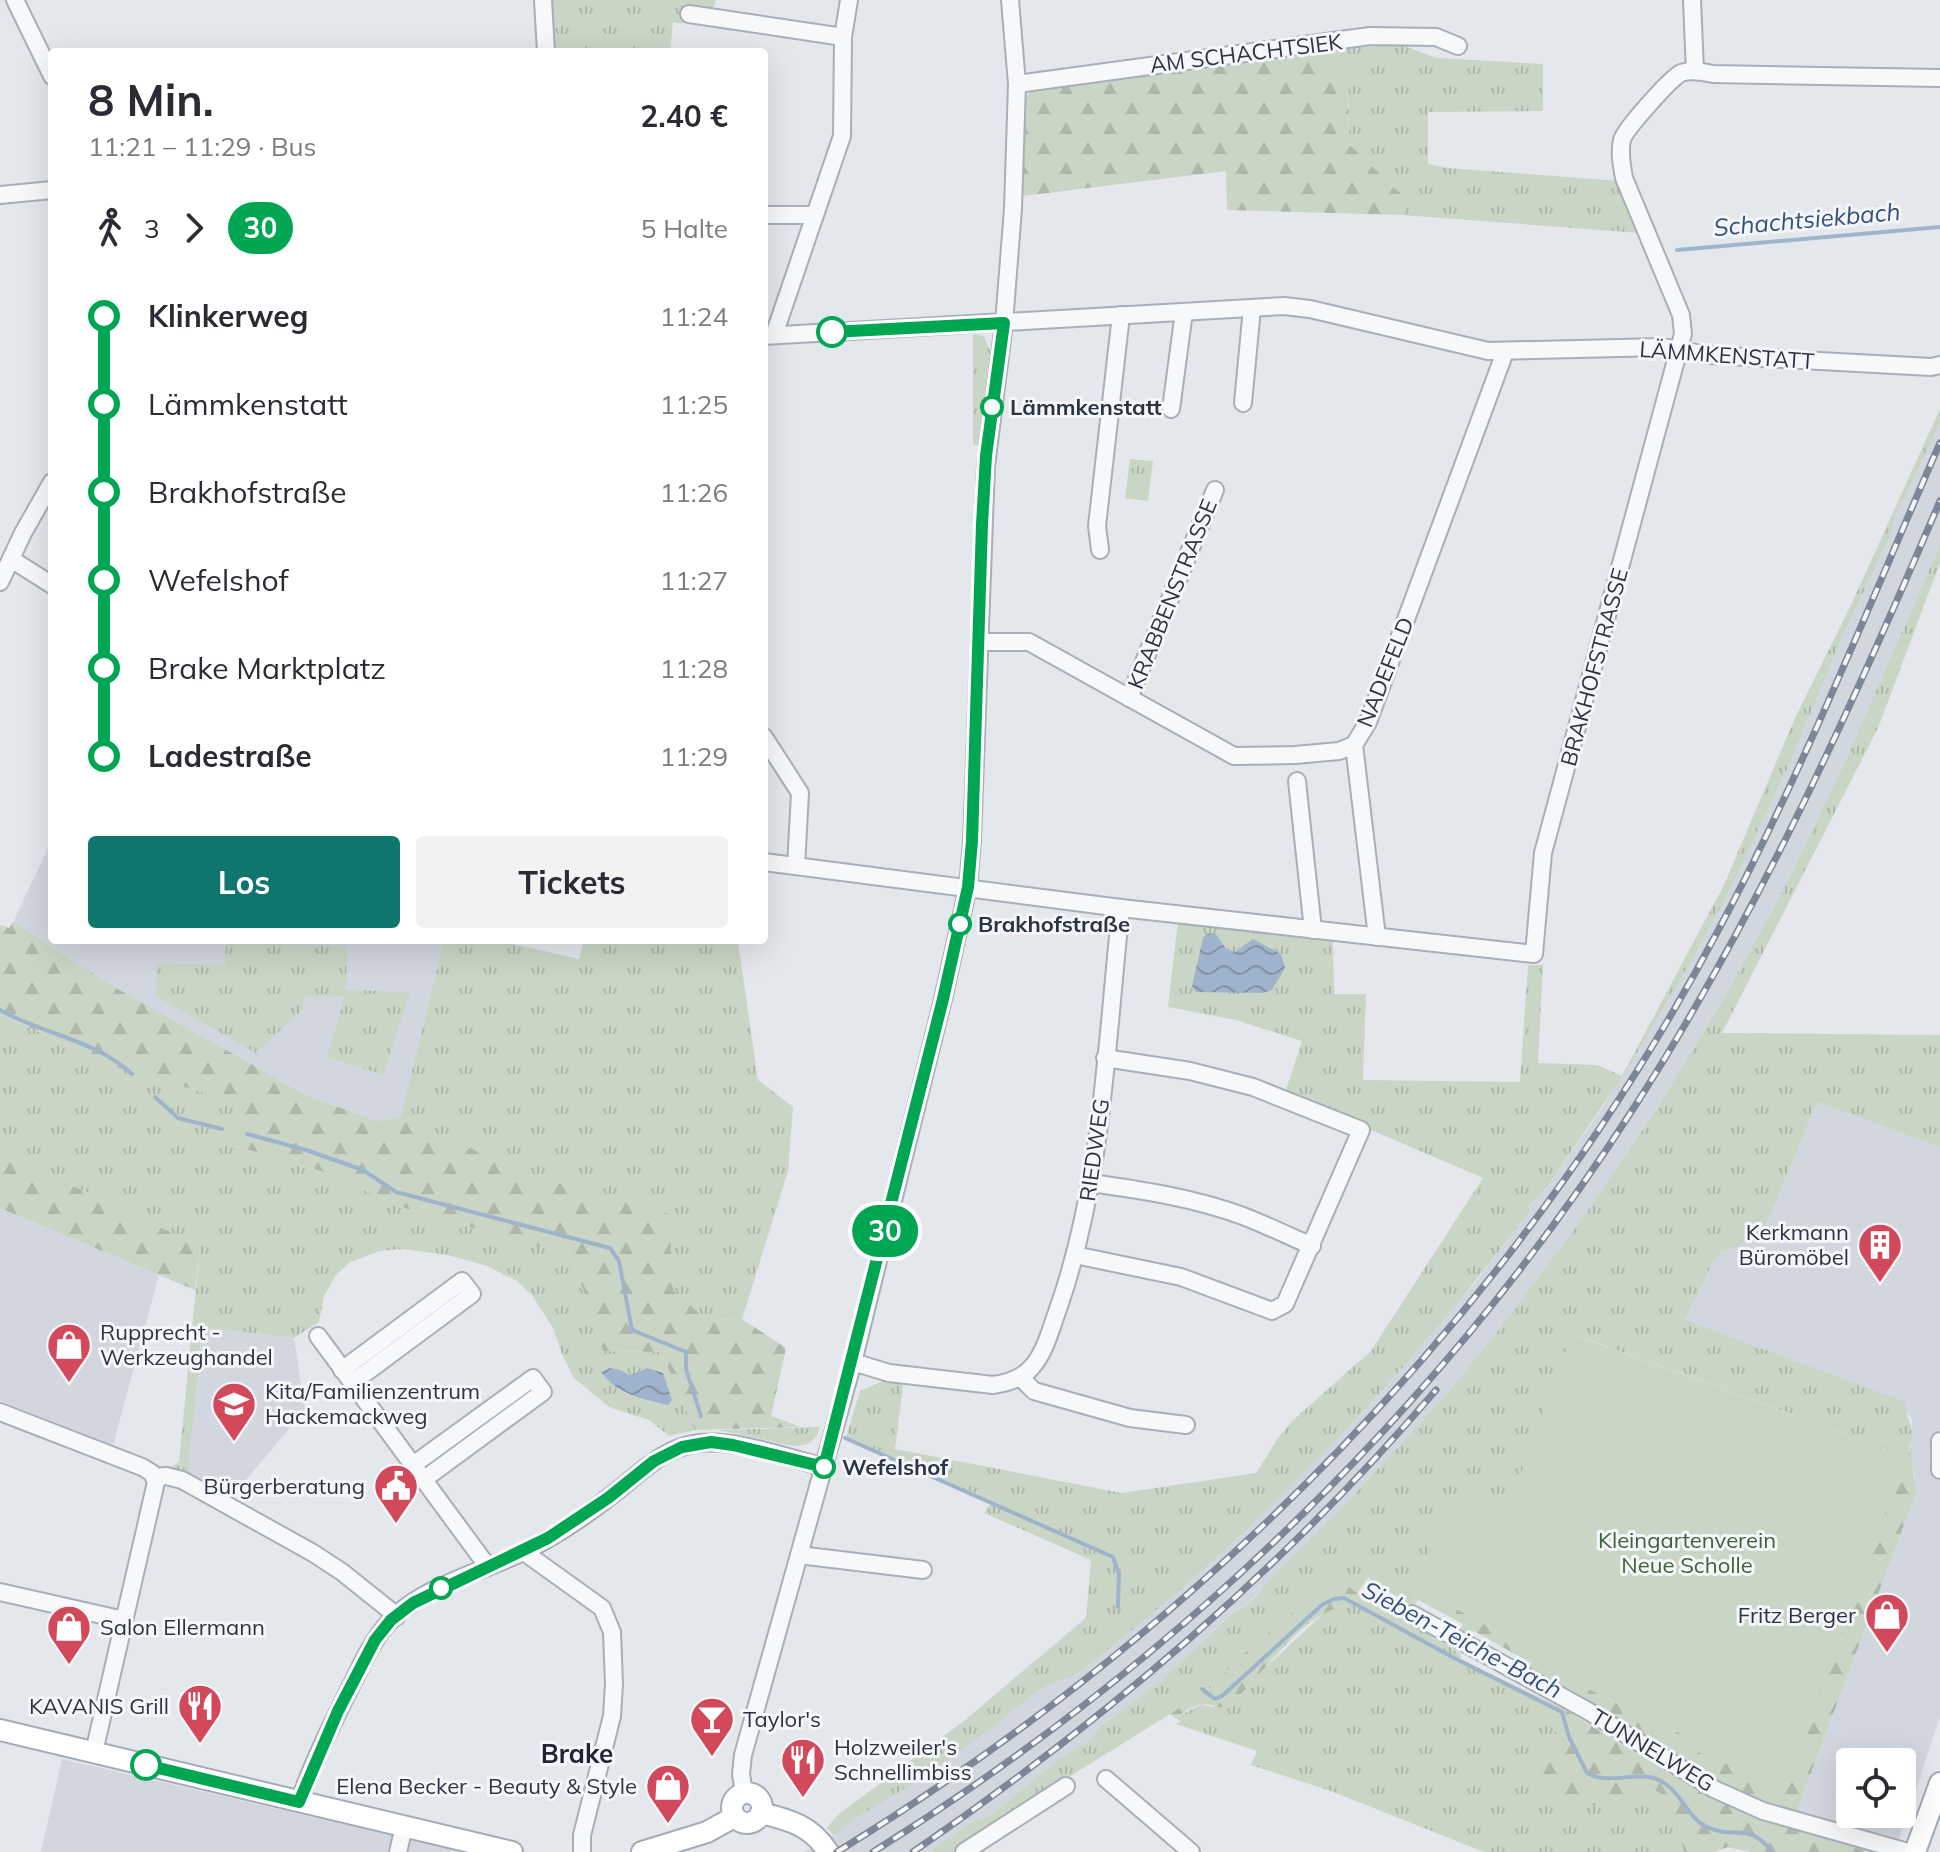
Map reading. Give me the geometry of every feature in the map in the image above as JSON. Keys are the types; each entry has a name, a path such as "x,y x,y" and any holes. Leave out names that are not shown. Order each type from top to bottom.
{"main road":[{"path":"0,1730 512,1852"},
{"path":"1915,1852 1940,1783"},
{"path":"744,1793 757,1797 761,1802 761,1813 750,1823 740,1822 734,1817 733,1803 744,1793"},
{"path":"761,1813 808,1828 828,1852"},
{"path":"642,1852 707,1832 734,1817"}],"street":[{"path":"15,0 48,68"},
{"path":"543,0 546,48"},
{"path":"769,335 842,136 843,37 849,0"},
{"path":"744,1793 741,1774 743,1755 853,1362 968,887 986,466 1004,323 1025,83 1010,0"},
{"path":"1692,0 1688,72 1940,78"},
{"path":"689,14 843,37"},
{"name":"AM SCHACHTSIEK","path":"1025,83 1370,36 1436,37 1458,46"},
{"name":"BRAKHOFSTRASSE","path":"768,862 1121,908 1534,954 1543,853 1683,334 1681,315 1624,178 1621,160 1623,137 1630,126 1688,72"},
{"path":"0,195 48,190"},
{"path":"768,215 814,215"},
{"name":"LÄMMKENSTATT","path":"769,335 1284,306 1310,309 1488,351 1662,347 1708,355 1940,365"},
{"path":"1243,403 1252,308"},
{"path":"1171,409 1184,312"},
{"path":"1100,550 1098,515 1121,315"},
{"name":"NADEFELD","path":"979,642 1029,642 1234,756 1339,751 1354,745 1374,708 1505,352"},
{"path":"0,582 48,490"},
{"name":"KRABBENSTRASSE","path":"1129,698 1215,490"},
{"path":"11,559 48,582"},
{"path":"768,743 800,793 796,866"},
{"path":"1354,745 1377,937"},
{"path":"1297,781 1313,930"},
{"name":"RIEDWEG","path":"1020,1377 1032,1367 1044,1349 1075,1255 1090,1183 1121,908"},
{"path":"1075,1255 1181,1277 1272,1311 1285,1304 1361,1130 1253,1087 1190,1071 1105,1058"},
{"path":"1090,1183 1135,1189 1207,1205 1243,1216 1312,1246"},
{"path":"462,1281 472,1294 347,1377 462,1281"},
{"path":"318,1336 488,1567"},
{"path":"853,1362 889,1373 982,1384 1008,1383 1020,1377 1034,1391 1130,1418 1186,1425"},
{"path":"413,1465 533,1378 543,1392 423,1480"},
{"path":"0,1412 142,1467 155,1477 182,1480 313,1553 397,1616"},
{"path":"1940,1441 1940,1470"},
{"path":"299,1802 366,1656 385,1626 432,1592 524,1552 596,1507 654,1461 682,1447 711,1442 733,1445 824,1467"},
{"path":"94,1752 156,1487 155,1477"},
{"path":"524,1552 602,1608 612,1632 612,1716 582,1835 582,1852"},
{"path":"799,1555 923,1570"},
{"path":"0,1592 124,1620"},
{"name":"TUNNELWEG","path":"1412,1614 1588,1711 1714,1789 1763,1811 1908,1852"},
{"path":"1106,1779 1191,1852"},
{"path":"964,1852 1066,1786"},
{"path":"398,1852 404,1827"}],"shaded area":[{"path":"1940,423 1940,545 1842,768 1784,889 1720,1005 1651,1118 1575,1228 1494,1336 1445,1396 1250,1602 1231,1615 1162,1680 1101,1726 1087,1742 1059,1759 994,1813 974,1821 929,1852 804,1852 833,1835 827,1828 838,1815 964,1721 1454,1305 1475,1283 1599,1113 1693,958 1730,890"},
{"path":"48,848 48,944 443,944 400,1117 377,1121 306,1095 111,985 13,922"},
{"path":"1817,1102 1940,1147 1940,1717 1916,1788 1916,1748 1836,1748 1836,1823 1796,1813 1917,1490 1911,1458 1912,1419 1905,1403 1685,1321 1713,1262 1721,1252 1761,1238"},
{"path":"0,1208 159,1275 113,1445 0,1401"},
{"name":"Kita/Familienzentrum Hackemackweg","path":"202,1327 294,1338 305,1410 229,1500 188,1476"},
{"path":"62,1759 451,1849 451,1852 41,1852"},
{"path":"1855,1828 1903,1828 1899,1839"}],"green space":[{"path":"552,0 716,0 713,11 685,7 683,24 673,22 670,48 554,48"},
{"path":"1399,44 1437,58 1543,64 1543,111 1428,112 1428,164 1621,181 1640,233 1403,215 1403,196 1349,144 1348,76 1317,51"},
{"path":"1317,51 1348,76 1349,144 1403,196 1403,215 1227,210 1226,171 1023,196 1025,99 1032,89"},
{"path":"973,334 984,336 990,351 979,445 973,445"},
{"path":"1940,409 1940,423 1730,890 1628,1068 1547,1187 1528,1207 1530,1211 1375,1398 1263,1513 1204,1568 1079,1672 1038,1691 952,1757 834,1835 827,1828 838,1815 964,1721 1086,1619 1091,1560 984,1513 992,1502 846,1437 860,1391 883,1381 903,1384 895,1449 1122,1493 1256,1473 1291,1422 1371,1351 1483,1178 1285,1093 1302,1041 1236,1020 1168,1007 1178,920 1333,940 1334,994 1366,994 1363,1080 1520,1082 1528,965 1543,965 1538,1063 1597,1065 1622,1076 1724,885 1795,718 1851,605"},
{"path":"1130,459 1153,461 1148,501 1125,498"},
{"path":"1940,545 1940,563 1878,728 1722,1033 1940,1035 1940,1147 1817,1102 1761,1238 1721,1252 1685,1320 1905,1402 1912,1434 1906,1456 1573,1334 1507,1513 1451,1494 1417,1586 1413,1607 1368,1578 1358,1592 1461,1654 1460,1659 1564,1709 1536,1778 1542,1788 1594,1805 1629,1805 1649,1791 1659,1793 1667,1797 1676,1814 1684,1852 1484,1852 1331,1791 1251,1765 1257,1751 1176,1724 1181,1721 1175,1718 1202,1704 1212,1707 1231,1703 1328,1609 1350,1605 1357,1593 1334,1576 1244,1654 1207,1691 956,1852 929,1852 974,1821 994,1813 1059,1759 1087,1742 1101,1726 1162,1680 1231,1615 1251,1602 1270,1578 1339,1511 1445,1396 1494,1336 1575,1228 1651,1118 1720,1005 1784,889 1842,768"},
{"path":"13,922 111,985 306,1095 377,1121 400,1117 529,1175 669,1214 673,1290 707,1320 742,1319 786,1348 771,1416 801,1427 695,1430 661,1352 603,1351 572,1256 407,1209 321,1171 235,1146 240,1103 115,1067 0,1014 0,925 9,928"},
{"path":"226,944 347,946 346,990 410,992 383,1075 327,1057 345,996 303,997 303,1009 256,1053 156,996 157,963 225,965"},
{"path":"443,944 513,944 579,959 583,944 738,944 758,1080 793,1107 788,1171 742,1319 707,1320 673,1290 668,1214 529,1175 400,1118"},
{"path":"0,1014 115,1067 241,1103 235,1146 321,1171 407,1209 572,1256 603,1351 661,1352 695,1430 669,1436 649,1420 609,1407 574,1378 553,1328 532,1295 517,1281 487,1266 448,1255 402,1249 380,1251 350,1262 336,1275 324,1296 319,1322 294,1338 202,1327 188,1476 170,1468 179,1462 200,1246 0,1151"},
{"path":"0,1151 200,1246 195,1290 0,1208"},
{"name":"Kleingartenverein Neue Scholle","path":"1572,1334 1906,1456 1785,1789 1691,1749 1694,1740 1572,1681 1534,1667 1538,1655 1417,1586 1451,1494 1507,1512"},
{"path":"820,1427 811,1442 796,1446 718,1430"},
{"path":"1912,1445 1917,1490 1796,1813 1768,1805 1720,1783 1676,1759 1601,1709 1529,1670 1531,1663 1474,1631 1469,1639 1459,1633 1463,1624 1418,1600 1413,1607 1417,1586 1538,1655 1535,1667 1572,1681 1694,1740 1691,1749"},
{"path":"1334,1576 1357,1593 1350,1605 1333,1609 1301,1630 1228,1705 1200,1704 1175,1718 1170,1714 1207,1691 1244,1654"},
{"path":"1564,1709 1667,1772 1761,1820 1871,1852 1749,1852 1728,1847 1714,1852 1684,1852 1674,1809 1663,1795 1654,1790 1630,1805 1618,1807 1583,1804 1550,1793 1536,1778"}],"water":[{"path":"1215,933 1227,950 1235,952 1253,939 1281,954 1285,968 1272,990 1263,993 1196,992 1192,986 1203,938"},
{"path":"610,1368 630,1375 647,1368 663,1373 672,1400 668,1405 622,1391 601,1372"}],"waterway":[{"name":"Schachtsiekbach","path":"1677,250 1940,227"},
{"name":"Sieben-Teiche-Bach","path":"0,1010 102,1053 132,1074"},
{"name":"Sieben-Teiche-Bach","path":"155,1097 178,1118 222,1129"},
{"name":"Sieben-Teiche-Bach","path":"247,1134 363,1170 396,1192 610,1248 619,1261 632,1330 686,1352 686,1369 701,1416"},
{"name":"Sieben-Teiche-Bach","path":"845,1438 1113,1557 1119,1574 1118,1607"},
{"name":"Sieben-Teiche-Bach","path":"1202,1689 1215,1699 1222,1696 1323,1604 1344,1598 1562,1712 1569,1737 1587,1773 1602,1778 1641,1776 1659,1780 1705,1826 1724,1832 1748,1834 1763,1842 1772,1852"}],"railway":[{"path":"837,1852 972,1763 1101,1666 1224,1561 1340,1449 1449,1329 1548,1201 1639,1067 1720,927 1807,748 1940,443"},
{"path":"873,1852 985,1778 1093,1698 1197,1612 1295,1521 1389,1425 1477,1324 1559,1217 1635,1106 1722,961 1837,734 1940,501"},
{"path":"913,1852 1055,1749 1190,1638 1317,1519 1436,1390"}],"bus line":[{"name":"30","path":"146,1765 299,1802 338,1711 375,1640 391,1620 413,1603 524,1552 572,1524 654,1461 682,1447 711,1442 733,1445 824,1467 853,1362 968,887 982,524 990,424 1004,323 832,332"}],"place":[{"name":"Lämmkenstatt","path":"992,407"},
{"name":"Brakhofstraße","path":"960,924"},
{"name":"Kerkmann Büromöbel","path":"1880,1284"},
{"name":"Rupprecht - Werkzeughandel","path":"69,1384"},
{"name":"Kita/Familienzentrum Hackemackweg","path":"234,1443"},
{"name":"Wefelshof","path":"824,1467"},
{"name":"Bürgerberatung","path":"396,1525"},
{"name":"Fritz Berger","path":"1887,1654"},
{"name":"Salon Ellermann","path":"69,1666"},
{"name":"KAVANIS Grill","path":"200,1745"},
{"name":"Taylor's","path":"712,1758"},
{"name":"Holzweiler's Schnellimbiss","path":"803,1799"},
{"name":"Elena Becker - Beauty & Style","path":"668,1825"}],"district":[{"name":"Brake","path":"577,1754"}]}
